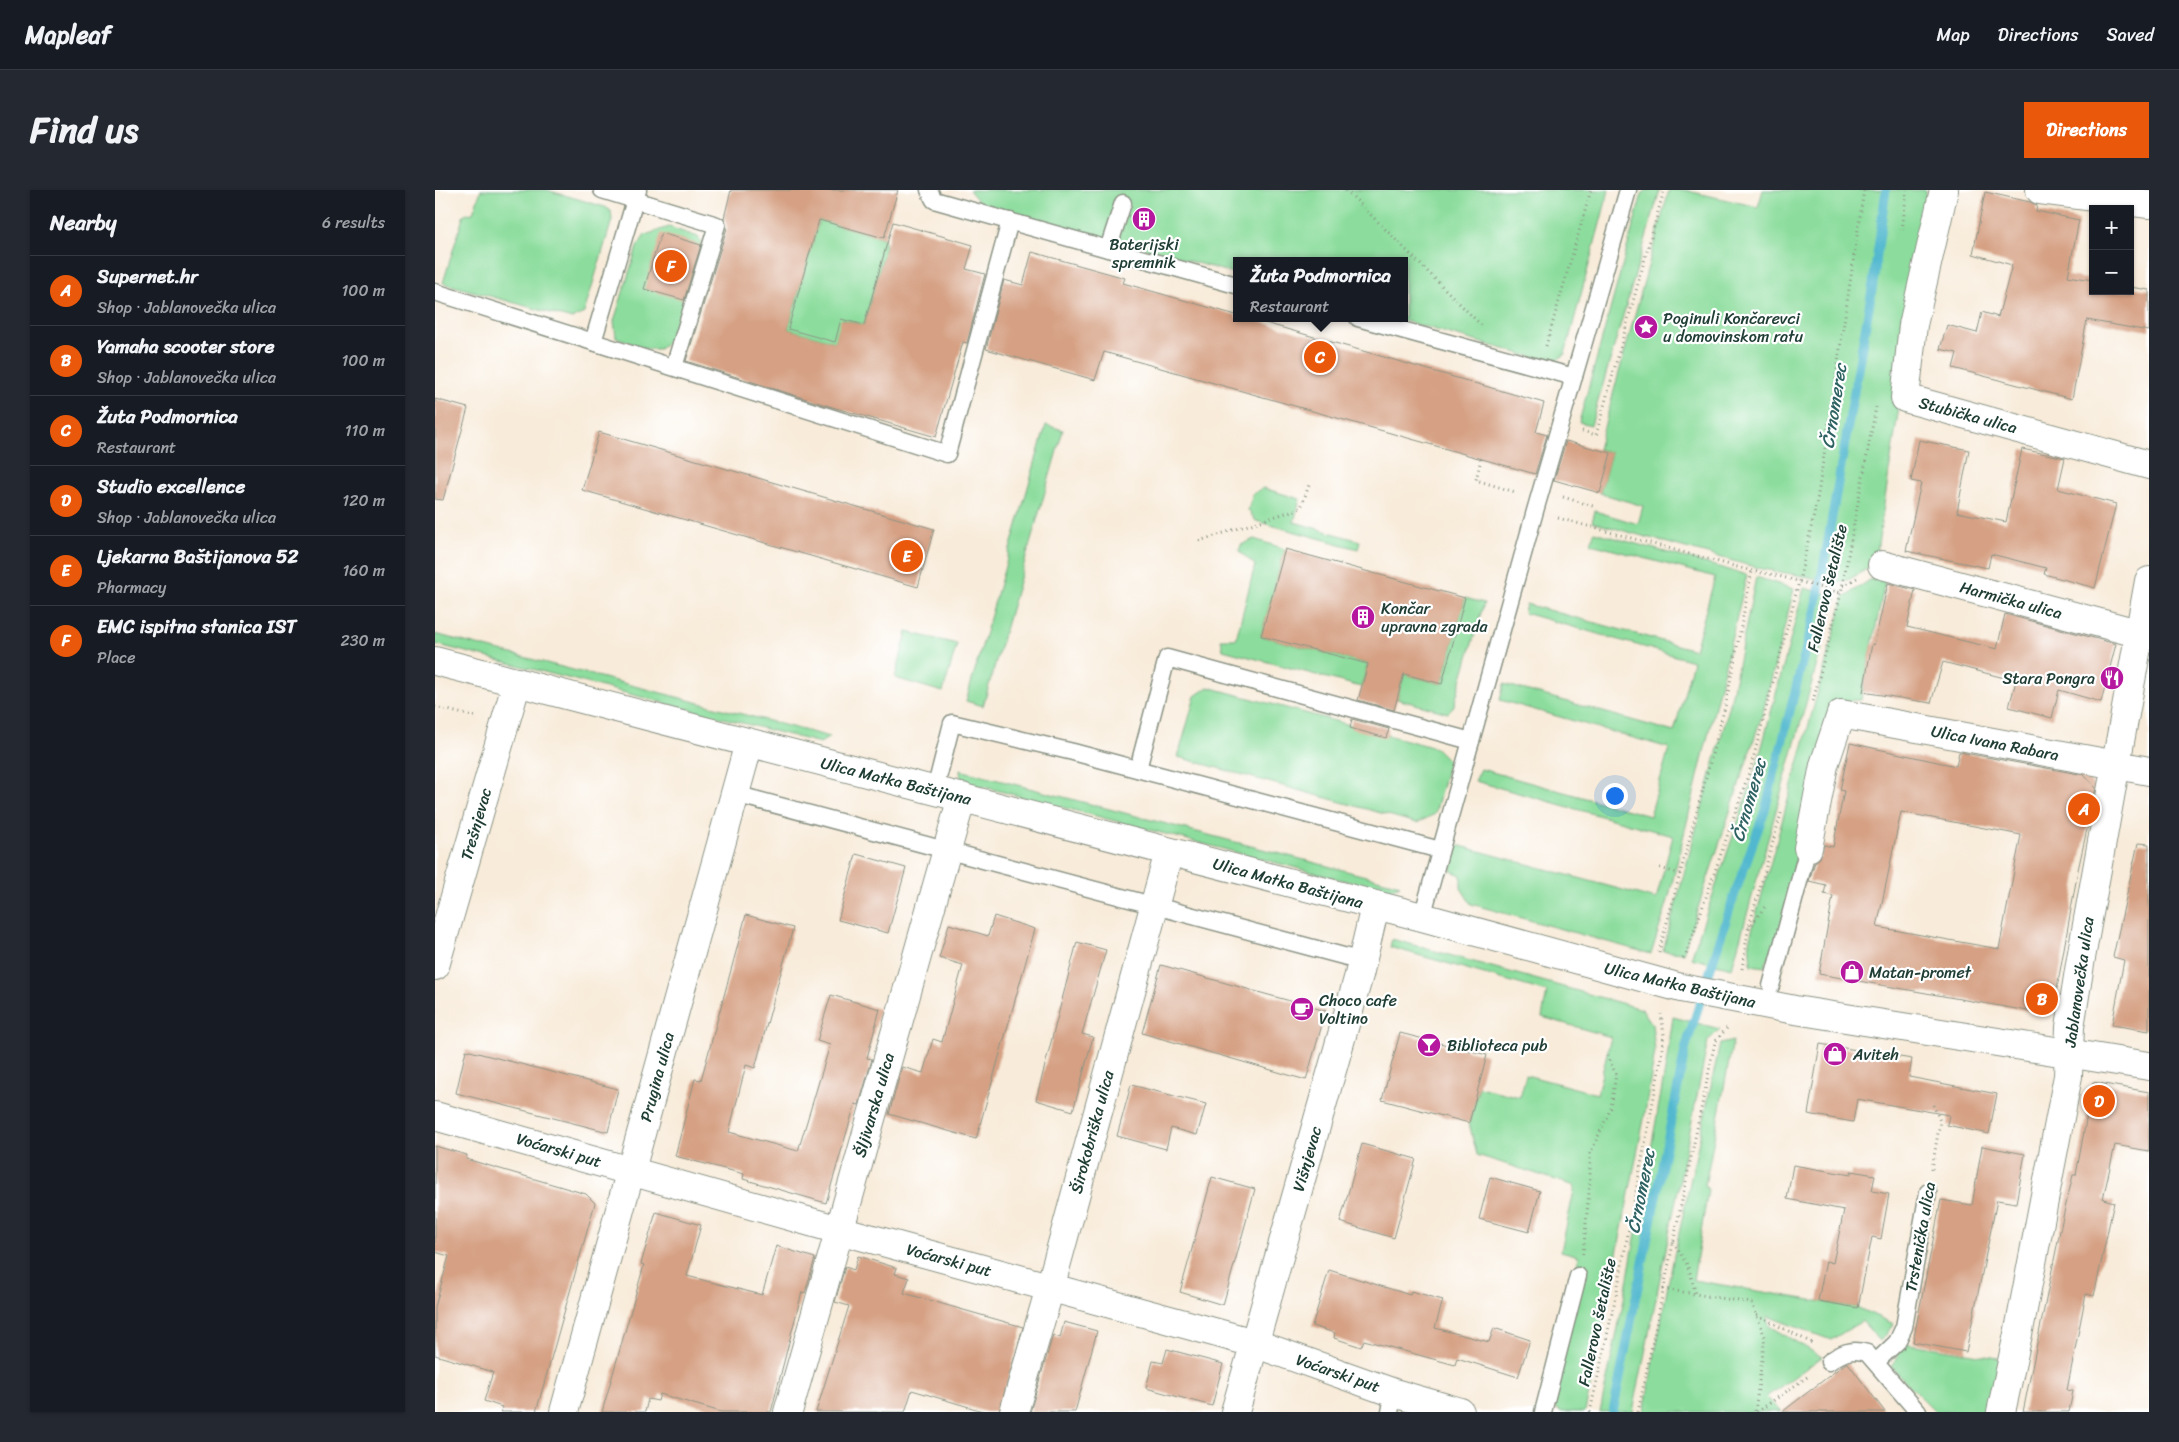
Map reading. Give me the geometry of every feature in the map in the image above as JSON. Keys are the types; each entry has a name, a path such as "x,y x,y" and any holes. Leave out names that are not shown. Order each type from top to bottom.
{"street":[{"name":"Stubička ulica","path":"1944,190 1913,325 1905,398 2149,465"},
{"path":"2040,190 2149,204"},
{"name":"Harmička ulica","path":"1882,565 2141,634"},
{"name":"Jablanovečka ulica","path":"2001,1412 2020,1325 2068,1076 2071,1019 2149,581"},
{"name":"Ulica Matka Baštijana","path":"435,661 1422,917 1681,988 1730,1010 2069,1053 2149,1066"},
{"name":"Trešnjevac","path":"435,966 517,682"},
{"name":"Ulica Ivana Rabara","path":"1808,848 1824,765 1841,714 2149,771"},
{"name":"Prugina ulica","path":"564,1412 749,743"},
{"name":"Šljivarska ulica","path":"787,1412 962,798"},
{"name":"Širokobriška ulica","path":"1014,1412 1050,1288 1169,852"},
{"name":"Višnjevac","path":"1235,1412 1362,961 1375,906"},
{"name":"Voćarski put","path":"435,1116 839,1230 1254,1343 1392,1402 1460,1412"}],"lane":[{"path":"602,190 637,195 717,225 674,367"},
{"path":"929,190 934,200 1233,284"},
{"path":"1422,917 1628,190"},
{"path":"593,342 637,195"},
{"path":"1109,249 1123,203"},
{"path":"435,292 947,454 1009,221"},
{"path":"1372,322 1574,377"},
{"path":"1138,769 1167,658 1471,742"},
{"path":"935,790 952,723 1138,769 1440,850"},
{"path":"735,794 1362,961"},
{"path":"1771,986 1808,848"},
{"name":"Trstenička ulica","path":"1876,1362 1897,1342 1904,1328 1928,1192"},
{"path":"1543,1412 1578,1276"},
{"path":"1834,1358 1857,1350 1867,1354 1918,1412"}],"path":[{"path":"1346,190 1484,328"},
{"path":"1539,368 1591,190"},
{"path":"1560,425 1596,435 1664,190"},
{"name":"Fallerovo šetalište","path":"1680,960 1686,955 1697,926 1751,767 1801,582 1817,501 1864,190"},
{"path":"1902,232 1907,190"},
{"name":"Fallerovo šetalište","path":"1812,703 1839,592 1876,405"},
{"path":"1481,459 1476,480 1521,494"},
{"path":"1199,541 1301,508 1309,485"},
{"path":"1562,496 1596,507"},
{"path":"1556,518 1752,571 1839,592"},
{"path":"1656,960 1681,874 1726,703 1752,571"},
{"path":"435,707 479,718"},
{"path":"1741,972 1748,930 1784,806"},
{"path":"1660,868 1681,874"},
{"name":"Fallerovo šetalište","path":"1590,1412 1617,1291 1660,1064 1664,1035 1660,1007"},
{"path":"1639,1412 1715,1042 1730,1010"},
{"path":"1578,1276 1583,1256 1589,1192 1590,1154 1611,1108 1616,1074 1607,1056"},
{"name":"Trstenička ulica","path":"1928,1192 1940,1121 1932,1102"},
{"path":"1673,1242 1688,1266 1696,1294"},
{"path":"1663,1288 1752,1303 1765,1336 1756,1412"},
{"path":"1756,1315 1812,1343 1834,1358 1756,1412"}],"green space":[{"path":"481,190 547,190 605,207 611,211 612,220 584,313 572,319 443,283 464,214 473,213"},
{"path":"969,190 1609,190 1565,354 1553,363 1408,322 1408,257 1233,257 1233,273 980,203"},
{"path":"1647,190 1660,190 1591,425 1579,422 1642,194"},
{"path":"1669,190 1684,190 1758,207 1763,190 1926,190 1923,241 1911,298 1898,413 1875,564 1850,579 1835,584 1809,577 1762,569 1592,522 1595,511 1638,524 1643,506 1600,493 1611,453 1598,449"},
{"path":"819,220 884,238 886,246 864,325 842,319 835,342 788,329"},
{"path":"669,227 698,237 702,245 675,336 659,349 646,349 616,337 614,321 637,247 645,235"},
{"path":"1046,425 1063,430 983,706 966,701"},
{"path":"1263,488 1300,499 1294,522 1360,541 1358,549 1256,521 1248,510 1253,494"},
{"path":"1594,532 1747,575 1667,904 1651,954 1471,904 1461,888 1461,875 1451,871 1457,845 1656,899 1673,836 1475,781 1481,769 1650,816 1669,748 1500,700 1504,684 1674,732 1693,661 1524,613 1526,604 1695,650 1715,577 1591,544"},
{"path":"1254,539 1285,549 1261,636 1368,664 1361,687 1223,650 1221,639 1236,639 1255,565 1239,551 1241,545"},
{"path":"1876,576 1886,577 1861,700 1833,702 1793,876 1804,880 1764,967 1751,965 1749,941 1844,597"},
{"path":"1756,577 1794,589 1763,712 1683,953 1663,951 1730,704"},
{"path":"1804,588 1836,596 1732,968 1691,958 1756,769"},
{"path":"1465,598 1484,603 1453,708 1448,713 1397,699 1404,674 1442,684"},
{"path":"907,632 957,644 943,692 895,678"},
{"path":"435,634 830,737 820,743 435,644"},
{"path":"1208,687 1436,748 1449,761 1435,814 1417,823 1178,757 1195,696"},
{"path":"960,770 1400,885 1385,891 961,781"},
{"path":"1392,939 1642,1009 1652,1024 1655,1051 1644,1119 1585,1412 1562,1412 1547,1403 1579,1256 1561,1251 1575,1186 1477,1155 1469,1123 1479,1087 1520,1097 1526,1075 1597,1094 1611,1037 1542,1017 1547,992 1390,947"},
{"path":"1673,1017 1720,1029 1708,1041 1633,1412 1600,1412 1625,1294"},
{"path":"1733,1041 1705,1185 1708,1190 1693,1280 1858,1308 1894,1324 1880,1341 1862,1321 1831,1340 1767,1316 1769,1326 1822,1357 1766,1397 1782,1412 1644,1412 1668,1284 1720,1044"},
{"path":"1904,1343 2004,1359 1991,1412 1936,1412 1891,1367"}],"building":[{"path":"731,190 898,190 884,238 819,220 788,329 835,342 841,319 864,325 893,222 973,245 966,269 985,274 967,343 963,342 936,437 686,361 727,228 724,218"},
{"path":"1985,192 2030,202 2037,205 2036,211 2079,220 2068,276 2089,279 2089,295 2134,295 2134,288 2149,290 2149,331 2087,320 2072,399 1953,368 1957,353 1940,349 1947,325 1977,333 1982,312 1998,317 2012,265 1973,254"},
{"path":"661,233 701,245 684,300 644,289"},
{"path":"1032,252 1125,278 1123,283 1233,314 1233,322 1262,322 1544,403 1536,432 1547,435 1535,474 1104,352 1095,380 986,349 1004,280 1023,285"},
{"path":"435,399 468,408 443,500 435,499"},
{"path":"599,432 934,529 918,587 582,490"},
{"path":"1919,440 1969,450 1957,512 2006,522 2022,449 2065,458 2058,489 2116,504 2095,588 2044,574 2046,568 1991,554 1988,568 1906,551 1921,483 1911,481"},
{"path":"1566,441 1611,453 1600,493 1554,480"},
{"name":"Končar upravna zgrada","path":"1285,549 1465,598 1442,684 1404,674 1394,710 1358,700 1368,664 1261,636"},
{"path":"1888,583 1915,590 1907,627 1997,649 2005,614 2116,644 2101,702 2059,690 2052,718 2009,707 2016,681 1943,662 1931,703 1863,692 1872,644 1874,645"},
{"path":"1352,719 1389,729 1386,738 1350,728"},
{"path":"1850,743 1956,766 1959,752 2084,775 2096,788 2078,870 2054,1005 2039,1013 1819,974 1833,896 1824,894 1826,885 1809,881 1815,862 1820,858 1824,845 1833,847 1844,791 1840,790","holes":["1901,812 2021,835 1999,949 1877,927"]},
{"path":"2138,843 2149,844 2149,1031 2112,1025 2124,960 2113,957"},
{"path":"856,854 906,868 888,933 838,920"},
{"path":"746,915 793,928 755,1068 746,1065 729,1132 798,1151 830,1045 817,1041 831,995 880,1009 867,1058 872,1059 859,1105 855,1104 826,1203 743,1179 744,1174 675,1156 695,1079 701,1080"},
{"path":"994,916 1035,929 976,1139 889,1114 902,1067 923,1073 933,1039 942,1042 963,965 939,958 949,924 988,936"},
{"path":"1077,942 1106,950 1082,1034 1093,1037 1073,1111 1036,1100"},
{"path":"1161,965 1326,1011 1306,1080 1142,1033"},
{"path":"1400,1033 1487,1055 1469,1123 1382,1100"},
{"path":"1820,1044 1912,1059 1909,1077 1997,1094 1989,1134 1947,1125 1949,1115 1857,1099 1853,1122 1808,1114"},
{"path":"466,1050 618,1089 608,1132 456,1093"},
{"path":"2093,1082 2149,1092 2149,1151 2115,1145 2103,1199 2114,1202 2094,1296 2086,1294 2067,1390 2073,1391 2069,1412 2023,1412 2062,1221 2073,1175 2076,1175"},
{"path":"1131,1085 1206,1104 1197,1135 1171,1128 1166,1149 1117,1136"},
{"path":"1362,1144 1416,1159 1394,1238 1340,1222"},
{"path":"435,1146 467,1155 466,1159 586,1194 595,1203 536,1412 501,1412 502,1407 484,1401 493,1372 435,1355 435,1307 449,1256 435,1252"},
{"path":"1982,1146 2025,1154 2016,1203 1997,1200 1966,1352 1913,1342 1941,1200 1972,1205"},
{"path":"1793,1165 1851,1175 1851,1171 1875,1175 1872,1191 1889,1194 1881,1239 1872,1237 1858,1308 1818,1301 1826,1261 1833,1263 1844,1210 1787,1199"},
{"path":"1212,1177 1255,1189 1223,1305 1180,1292"},
{"path":"1490,1177 1540,1191 1529,1232 1479,1219"},
{"path":"656,1212 701,1225 687,1276 762,1295 776,1246 815,1258 805,1293 802,1292 771,1412 721,1412 660,1394 658,1401 648,1399 645,1412 602,1412 644,1265 641,1264"},
{"path":"858,1256 897,1268 895,1274 909,1278 904,1293 1023,1327 999,1412 986,1412 912,1390 905,1412 816,1412 849,1306 835,1302 845,1267 854,1270"},
{"path":"1329,1270 1410,1295 1411,1291 1443,1300 1435,1328 1489,1342 1494,1328 1530,1340 1518,1377 1457,1358 1455,1365 1364,1340 1361,1347 1334,1338 1335,1333 1312,1326"},
{"path":"1064,1322 1097,1331 1075,1412 1030,1412 1053,1335 1060,1338"},
{"path":"1167,1349 1223,1364 1212,1406 1146,1388 1153,1361 1163,1363"},
{"path":"1846,1363 1848,1363 1885,1412 1782,1412"}],"waterway":[{"name":"Črnomerec","path":"1613,1412 1686,1046 1733,899 1765,810 1816,608 1873,284 1886,190"}],"place":[{"name":"Baterijski spremnik","path":"1144,219"},
{"name":"EMC ispitna stanica IST","path":"671,266"},
{"name":"Poginuli Končarevci u domovinskom ratu","path":"1646,327"},
{"name":"Žuta Podmornica","path":"1320,357"},
{"name":"Ljekarna Baštijanova 52","path":"907,556"},
{"name":"Končar upravna zgrada","path":"1363,617"},
{"name":"Stara Pongra","path":"2112,678"},
{"name":"Supernet.hr","path":"2084,809"},
{"name":"Matan-promet","path":"1852,972"},
{"name":"Yamaha scooter store","path":"2042,999"},
{"name":"Choco cafe Voltino","path":"1302,1009"},
{"name":"Biblioteca pub","path":"1429,1045"},
{"name":"Aviteh","path":"1835,1054"},
{"name":"Studio excellence","path":"2099,1101"}]}
